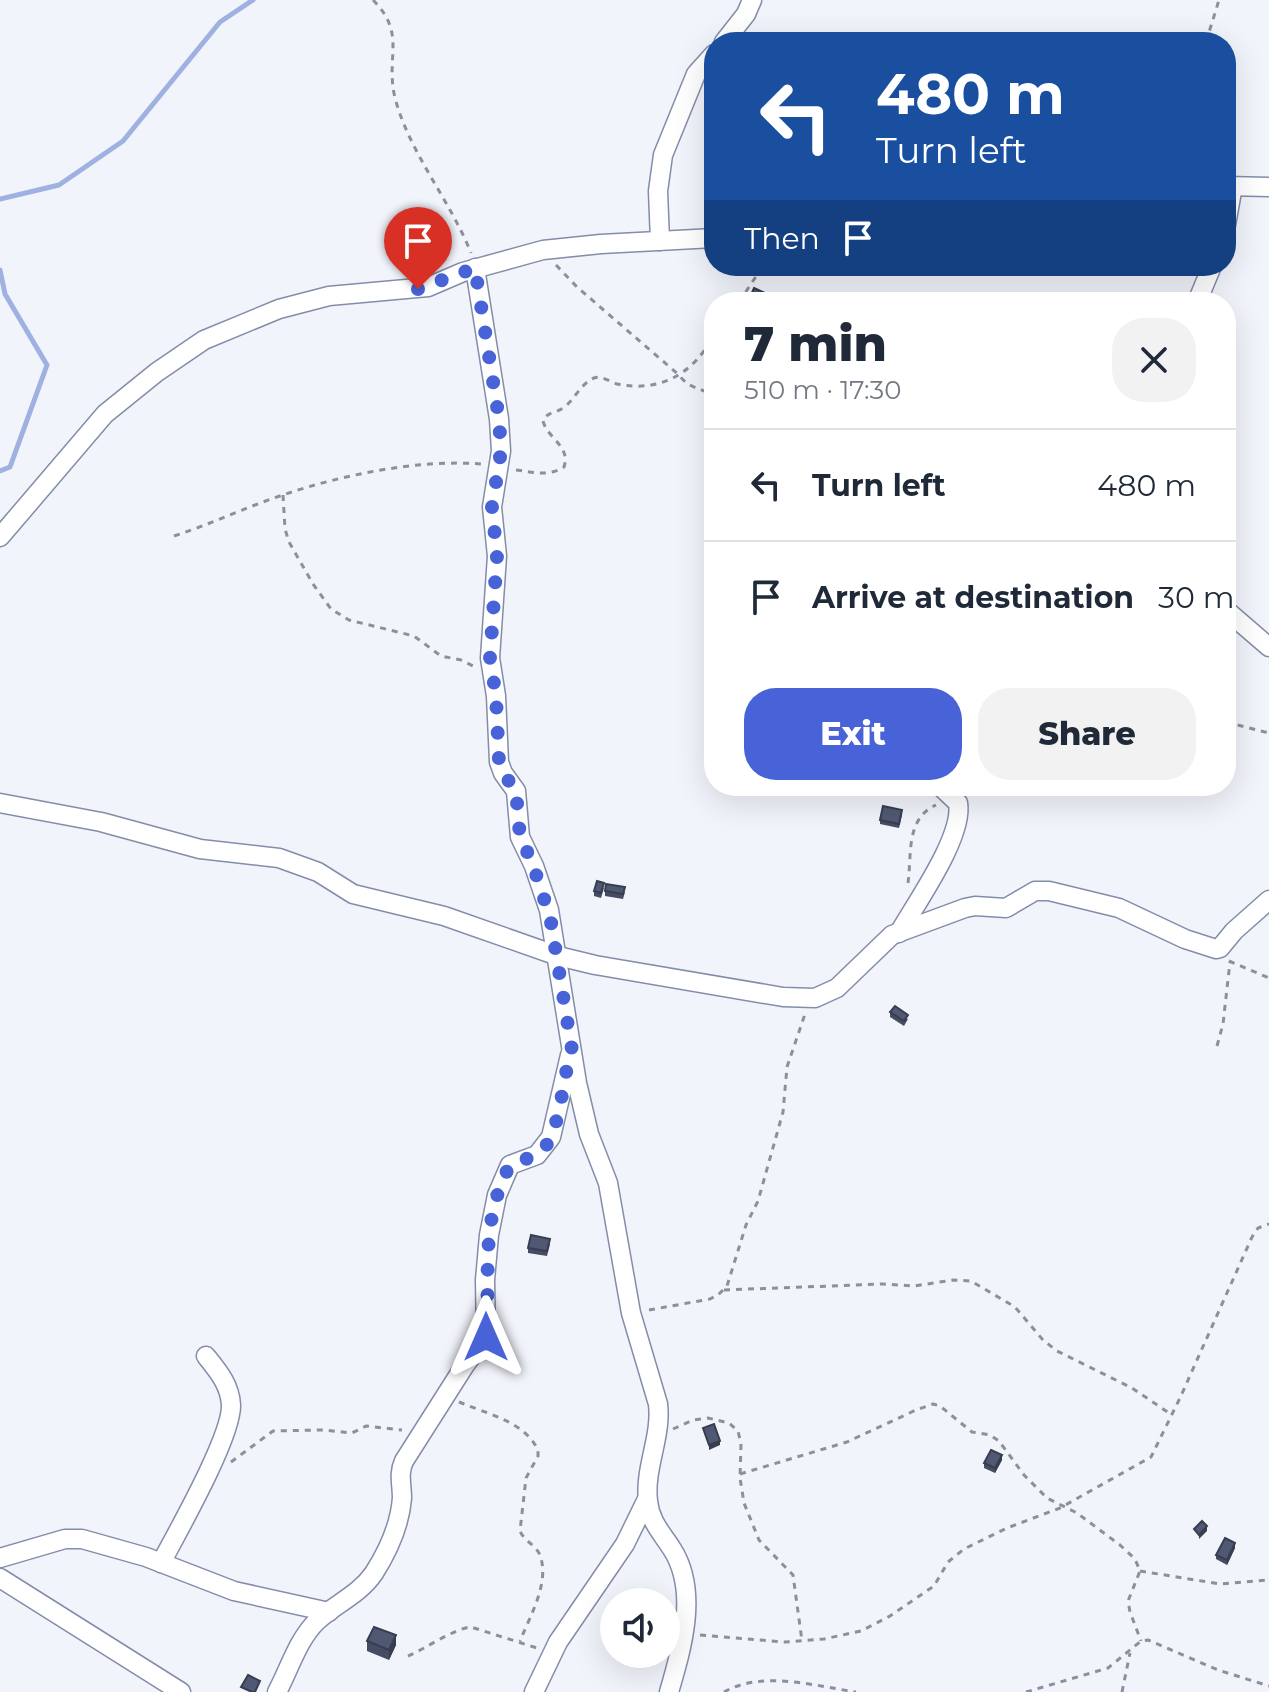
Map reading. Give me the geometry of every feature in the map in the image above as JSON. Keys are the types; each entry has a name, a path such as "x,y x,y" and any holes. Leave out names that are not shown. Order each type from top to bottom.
{"street":[{"path":"732,32 752,0"},
{"path":"660,241 658,191 663,155 696,74 704,65"},
{"path":"1236,186 1269,187"},
{"path":"0,537 105,414 157,372 204,340 279,309 329,296 428,287 475,268 543,250 704,239"},
{"path":"475,268 499,419 501,451 492,507 497,556 490,658 496,696 499,762 516,791 520,837 549,910 589,1134 608,1183 631,1313 658,1404 659,1419 647,1499 655,1525 672,1549 683,1576 684,1633 669,1692"},
{"path":"1236,619 1269,647"},
{"path":"899,933 951,841 959,815 951,796"},
{"path":"0,803 101,822 200,849 279,858 318,872 353,894 444,916 558,956 783,997 815,998 837,988 875,949 899,933 975,906 1006,908 1035,891 1119,908 1225,955 1234,931 1269,900"},
{"path":"277,1692 307,1634 373,1575 398,1520 402,1500 399,1471 444,1396 486,1337 487,1251 500,1187 510,1165 537,1155 551,1137 572,1050"},
{"path":"161,1563 224,1435 231,1406 227,1385 206,1356"},
{"path":"534,1692 558,1642 625,1544 647,1499"},
{"path":"0,1558 65,1539 82,1539 161,1563 234,1591 329,1612"},
{"path":"0,1578 181,1692"}],"path":[{"path":"373,0 383,10 392,27 393,86 401,113 475,268"},
{"path":"1209,32 1219,0"},
{"path":"543,250 577,287 679,375 687,386 704,390"},
{"path":"174,536 283,495 341,478 471,463 544,474 556,472 564,467 566,456 543,426 543,419 548,414 565,406 594,378 642,386 667,383 704,351"},
{"path":"283,495 289,542 331,609 349,620 414,636 441,656 461,660 493,674"},
{"path":"1236,725 1269,733"},
{"path":"907,892 911,840 919,818 931,807 954,799"},
{"path":"1217,1046 1223,1024 1225,955 1269,978"},
{"path":"724,1290 742,1234 758,1201 781,1123 787,1067 793,1047 808,1007 815,998"},
{"path":"684,1633 749,1641 802,1641 861,1631 890,1616 934,1586 948,1562 964,1549 1064,1506 1151,1457 1252,1237 1258,1228 1269,1224"},
{"path":"631,1313 710,1299 724,1290 883,1284 914,1286 953,1280 971,1281 1015,1307 1043,1340 1057,1351 1132,1388 1172,1415"},
{"path":"444,1396 511,1423 521,1429 538,1450 526,1478 520,1531 540,1556 542,1580 520,1641"},
{"path":"740,1474 847,1442 933,1404 949,1410 972,1432 990,1435 999,1441 1047,1498 1077,1513 1135,1559 1140,1571 1128,1601 1141,1641"},
{"path":"656,1438 693,1420 708,1418 729,1423 738,1431 744,1503 759,1540 793,1575 802,1641"},
{"path":"205,1476 224,1468 273,1431 352,1433 366,1426 405,1431 429,1424"},
{"path":"1140,1571 1220,1584 1269,1580"},
{"path":"408,1656 462,1627 481,1629 520,1641 542,1651 550,1659"},
{"path":"1026,1692 1099,1672 1131,1652 1141,1641 1148,1640 1159,1642 1218,1670 1269,1686"},
{"path":"1122,1692 1131,1652"},
{"path":"724,1692 747,1684 780,1681 856,1692"}],"building":[{"path":"883,806 902,810 899,824 880,820"},
{"path":"597,881 604,883 601,893 594,891"},
{"path":"606,884 625,887 623,894 605,891"},
{"path":"895,1006 908,1015 904,1021 890,1012"},
{"path":"531,1235 550,1239 547,1251 528,1248"},
{"path":"714,1424 720,1441 709,1445 703,1428"},
{"path":"991,1450 1002,1455 995,1468 984,1463"},
{"path":"1202,1521 1207,1526 1199,1535 1194,1529"},
{"path":"1225,1538 1235,1543 1227,1560 1216,1555"},
{"path":"374,1627 396,1635 389,1650 367,1641"},
{"path":"248,1675 260,1681 255,1692 241,1687"}],"waterway":[{"path":"0,199 59,185 123,141 220,22 253,0"},
{"path":"0,270 5,294 47,365 10,467 0,471"}],"route":[{"path":"418,289 475,268 499,419 501,451 492,507 497,556 490,658 496,696 499,762 516,791 520,837 549,910 572,1050 551,1137 537,1155 510,1165 497,1195 487,1251 486,1337"}]}
